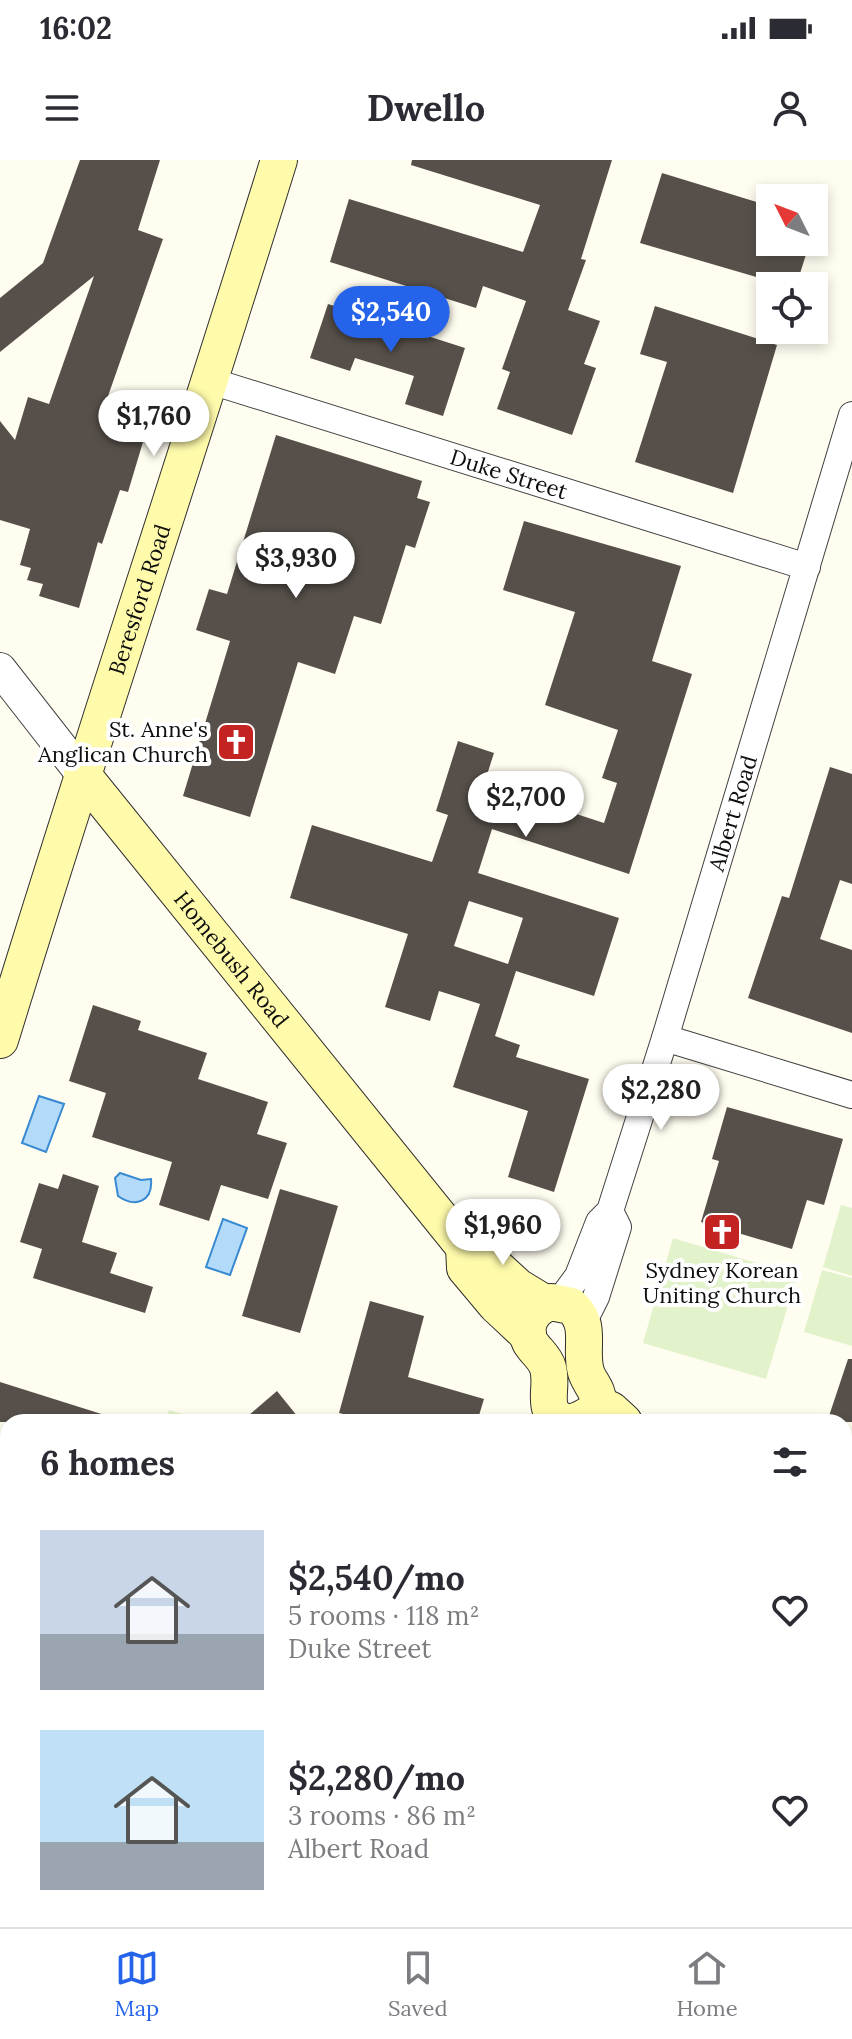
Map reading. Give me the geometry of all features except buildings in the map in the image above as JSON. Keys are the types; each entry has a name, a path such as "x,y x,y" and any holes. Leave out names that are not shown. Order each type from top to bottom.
{"main road":[{"name":"Beresford Road","path":"0,1040 279,160"},
{"name":"Homebush Road","path":"82,774 464,1247 483,1255 518,1287 563,1309 598,1395 581,1414"},
{"name":"Homebush Road","path":"464,1247 465,1268 496,1305 528,1335 548,1368 548,1403 570,1414"},
{"path":"528,1335 531,1317 563,1309"}],"street":[{"name":"Duke Street","path":"211,381 807,567"},
{"name":"Albert Road","path":"563,1309 596,1297 618,1227 610,1211 852,415"},
{"name":"Homebush Road","path":"0,669 82,774"},
{"path":"665,1038 852,1095"}],"green space":[{"path":"841,1205 852,1208 852,1276 823,1267"},
{"path":"673,1238 797,1275 766,1379 643,1343"},
{"path":"822,1270 852,1278 852,1346 804,1332"}],"water":[{"path":"39,1096 64,1104 46,1152 22,1143"},
{"path":"120,1173 141,1180 151,1179 146,1198 131,1202 118,1196 115,1178"},
{"path":"223,1219 247,1228 230,1275 206,1267"}],"place":[{"name":"St. Anne's Anglican Church","path":"236,742"},
{"name":"Sydney Korean Uniting Church","path":"722,1232"}]}
